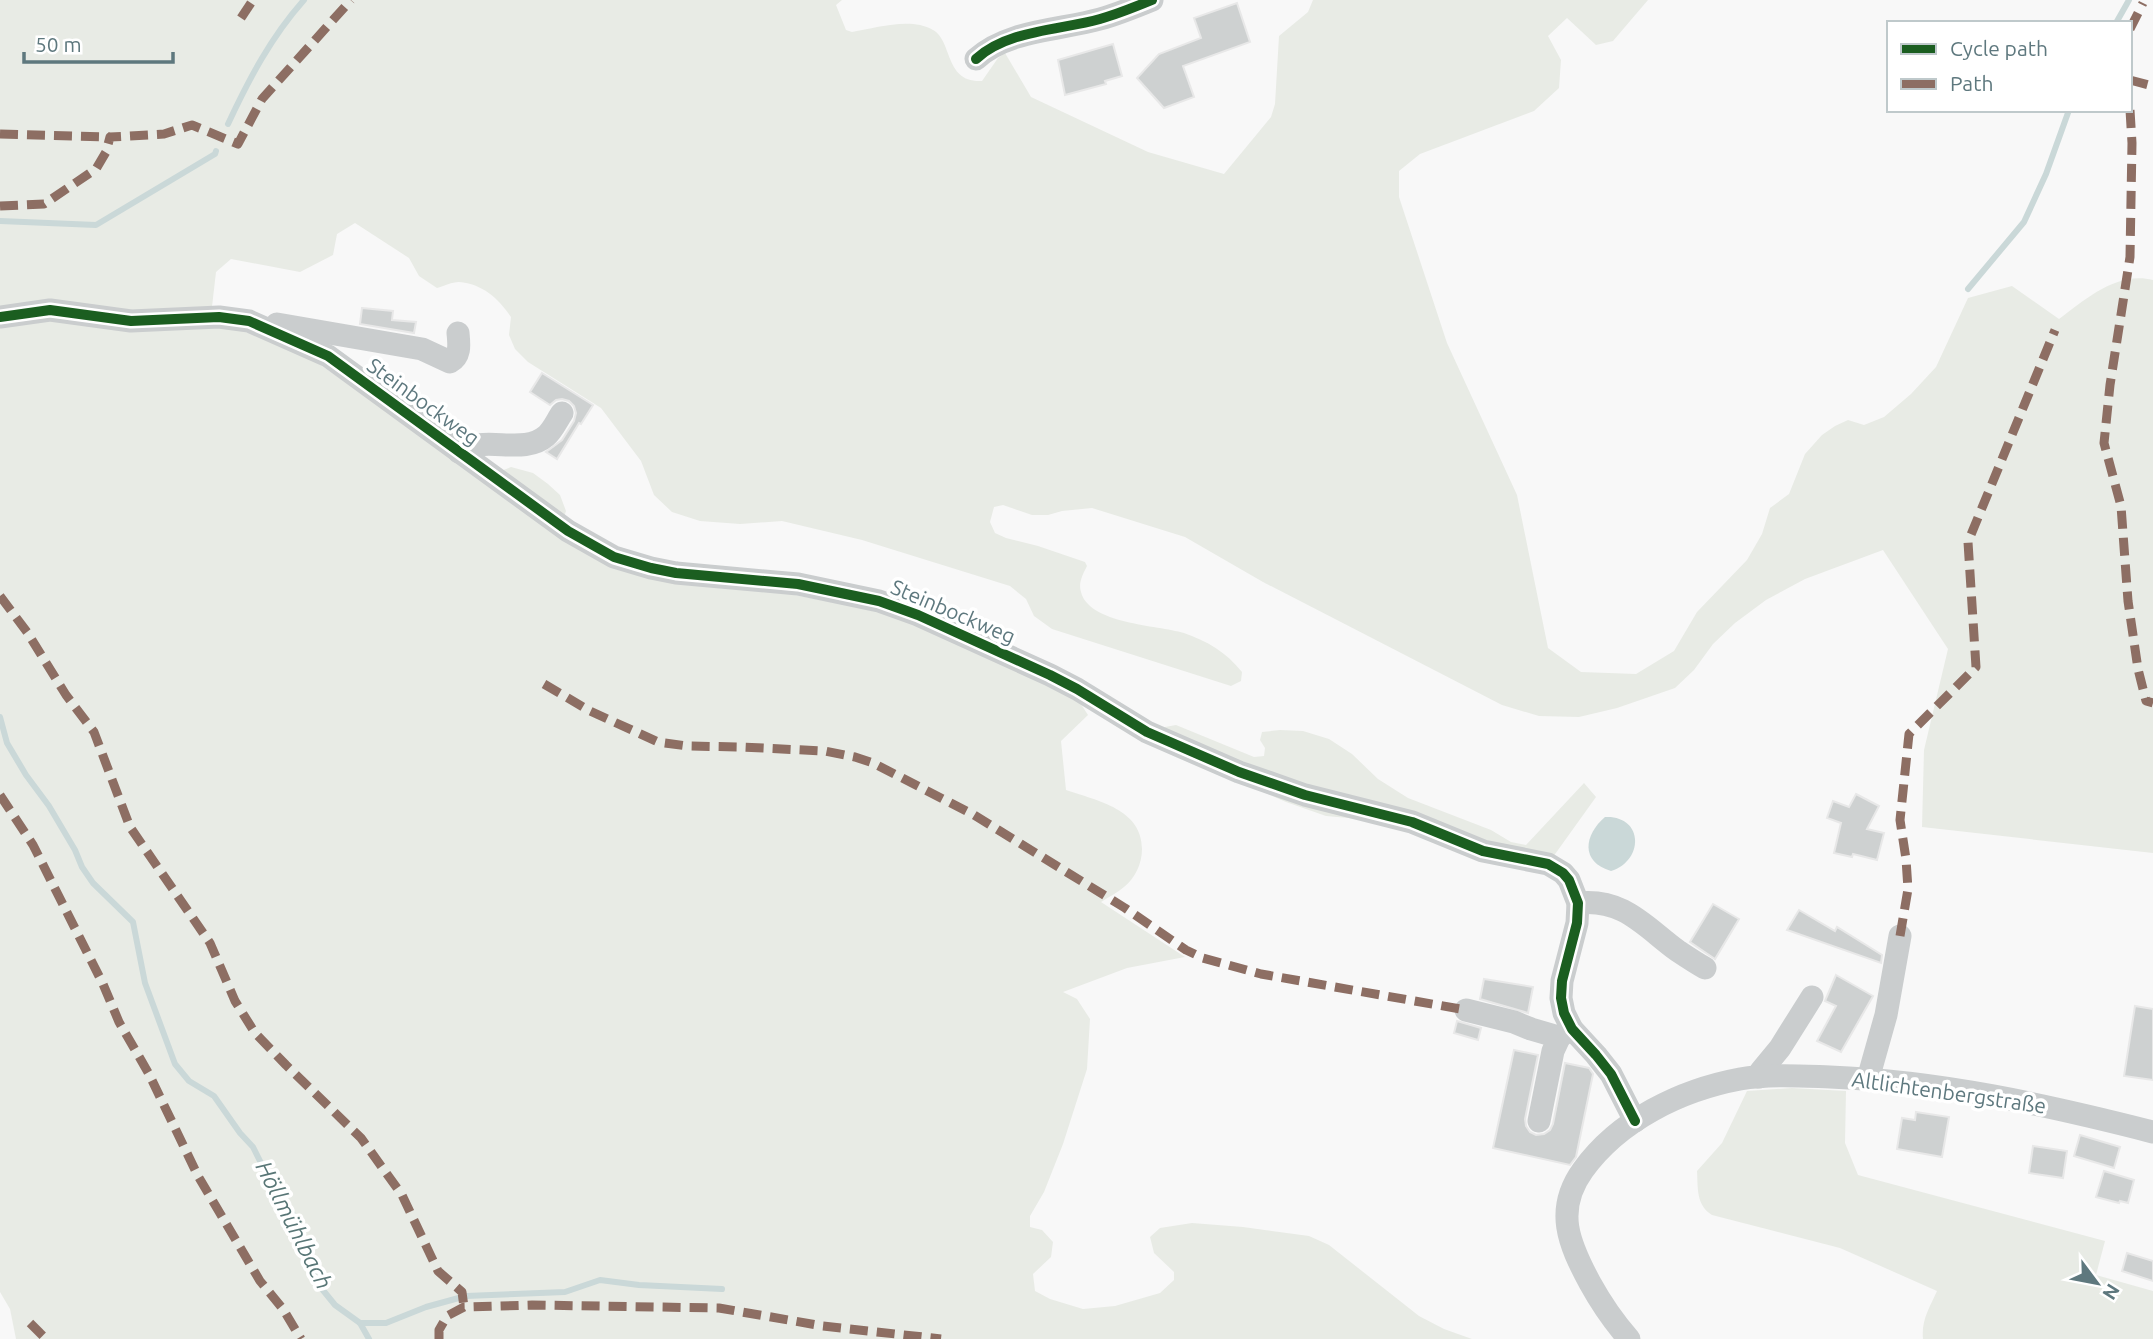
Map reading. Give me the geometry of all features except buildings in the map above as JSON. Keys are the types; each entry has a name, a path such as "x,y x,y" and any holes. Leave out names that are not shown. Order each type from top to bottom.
{"street":[{"path":"976,58 989,48 1010,39 1099,19 1152,0"},
{"name":"Steinbockweg","path":"0,317 50,310 131,321 219,317 250,321 328,356 568,531 614,557 676,573 797,584 867,598 898,608 1058,678 1147,732 1199,756 1305,795 1412,822 1483,851 1548,864 1569,880"},
{"path":"250,321 422,349 450,362 458,351 458,333"},
{"path":"459,452 471,446 523,444 539,440 549,433 562,412"},
{"path":"1539,1121 1553,1051 1566,1032 1561,993 1577,923 1578,903 1560,852"},
{"path":"1578,903 1598,902 1624,910 1648,925 1678,951 1706,968"},
{"path":"1868,1079 1888,1003 1900,936"},
{"path":"1759,1077 1812,998"},
{"path":"1466,1010 1495,1016 1538,1032 1566,1032 1600,1058 1635,1121"},
{"name":"Altlichtenbergstraße","path":"1629,1339 1605,1308 1575,1254 1568,1231 1570,1192 1585,1167 1605,1145 1635,1121 1678,1098 1702,1089 1759,1077 1868,1079 2015,1100 2153,1132"}],"shaded area":[{"path":"0,0 842,0 836,5 846,30 852,32 904,24 924,26 939,35 955,69 970,80 982,81 998,58 1005,53 1031,97 1148,152 1224,174 1271,117 1275,104 1279,36 1308,12 1313,0 1648,0 1613,41 1596,45 1567,18 1548,36 1561,60 1559,88 1534,111 1420,154 1399,171 1399,197 1447,343 1517,495 1548,648 1581,672 1636,674 1674,651 1697,612 1747,560 1762,534 1770,508 1789,494 1805,454 1822,435 1835,426 1848,420 1864,425 1884,417 1911,394 1936,367 1968,298 2012,286 2059,319 2091,295 2115,283 2127,279 2153,280 2153,853 1922,827 1924,750 1948,649 1883,550 1805,579 1766,600 1735,623 1713,644 1694,670 1675,688 1617,708 1579,717 1539,716 1502,705 1263,582 1185,537 1092,508 1032,515 1003,505 994,507 990,522 995,533 1085,562 1087,566 1080,589 1087,603 1097,611 1125,622 1184,633 1223,653 1242,672 1241,681 1231,686 1052,629 1034,616 1026,599 1010,586 862,540 782,521 740,524 700,521 672,512 654,495 641,461 601,408 528,362 515,349 509,335 511,317 496,299 483,289 468,283 456,282 437,288 419,276 409,258 355,223 337,234 333,255 300,272 231,259 216,272 210,324 245,330 312,359 483,478 511,467 533,473 560,495 566,511 558,536 769,590 898,615 1077,698 1088,715 1061,741 1066,790 1104,803 1126,816 1135,824 1142,849 1139,865 1131,879 1101,902 1185,957 1127,968 1063,992 1077,999 1090,1019 1087,1069 1063,1144 1044,1192 1030,1216 1030,1227 1042,1230 1053,1242 1051,1257 1033,1274 1035,1291 1050,1299 1083,1309 1115,1306 1160,1293 1174,1280 1174,1272 1154,1253 1150,1237 1160,1228 1192,1223 1243,1227 1309,1236 1329,1245 1419,1316 1472,1339 16,1339 10,1309 0,1292"},
{"path":"1176,725 1254,757 1264,756 1265,748 1260,740 1262,732 1303,731 1329,739 1352,754 1378,779 1408,798 1491,830 1511,842 1526,845 1584,783 1596,797 1553,857 1370,820 1326,816 1286,802 1232,778 1161,734 1165,727"},
{"path":"1605,817 1618,818 1627,823 1633,830 1635,839 1630,858 1611,871 1594,861 1588,847 1593,832"},
{"path":"1792,1088 1846,1091 1845,1143 1858,1175 2105,1241 2096,1275 2153,1291 2153,1339 1923,1339 1925,1320 1937,1291 1840,1248 1712,1215 1700,1201 1697,1171 1722,1143 1747,1091"}],"waterway":[{"path":"228,124 262,59 304,0"},
{"path":"2117,21 2129,0"},
{"path":"1968,289 2024,222 2046,174 2068,112"},
{"path":"0,221 96,225 216,151"},
{"name":"Höllmühlbach","path":"0,717 7,743 49,806 82,867 93,883 133,922 145,983 175,1064 189,1081 214,1096 253,1147 299,1224 305,1253 322,1289 335,1305 360,1323 369,1339"},
{"path":"360,1323 386,1323 426,1307 466,1296 565,1292 600,1280 639,1285 722,1289"}],"marked path":[{"path":"241,18 253,0"},
{"path":"0,206 44,204 96,169 106,152 110,137 164,134 192,125 238,144 262,99 351,0"},
{"path":"2132,25 2143,3"},
{"path":"2132,81 2153,86"},
{"path":"2130,112 2130,257 2104,443 2121,506 2128,601 2138,669 2146,701 2153,703"},
{"path":"0,134 110,137"},
{"path":"1900,936 1908,889 1900,820 1909,734 1976,667 1968,542 2055,330"},
{"path":"0,596 94,732 130,827 210,943 235,1001 255,1033 361,1138 402,1195 438,1271 462,1292 464,1307"},
{"path":"544,684 590,711 658,742 687,746 825,751 873,763 974,815 1125,908 1186,950 1203,958 1261,974 1466,1010"},
{"path":"0,795 33,845 198,1176 260,1281 283,1309 301,1339"},
{"path":"439,1339 439,1330 447,1316 464,1307 532,1305 719,1308 823,1326 941,1339"},
{"path":"30,1323 46,1339"}],"cycle path":[{"path":"976,59 989,49 1019,36 1100,19 1152,0"},
{"path":"0,317 50,310 131,321 219,317 249,321 328,356 568,531 614,557 676,573 798,584 879,601 918,615 1050,675 1147,732 1239,772 1305,795 1412,822 1483,851 1548,864 1569,880 1578,903 1577,923 1562,981 1564,1013 1572,1029 1611,1074 1635,1121"}]}
